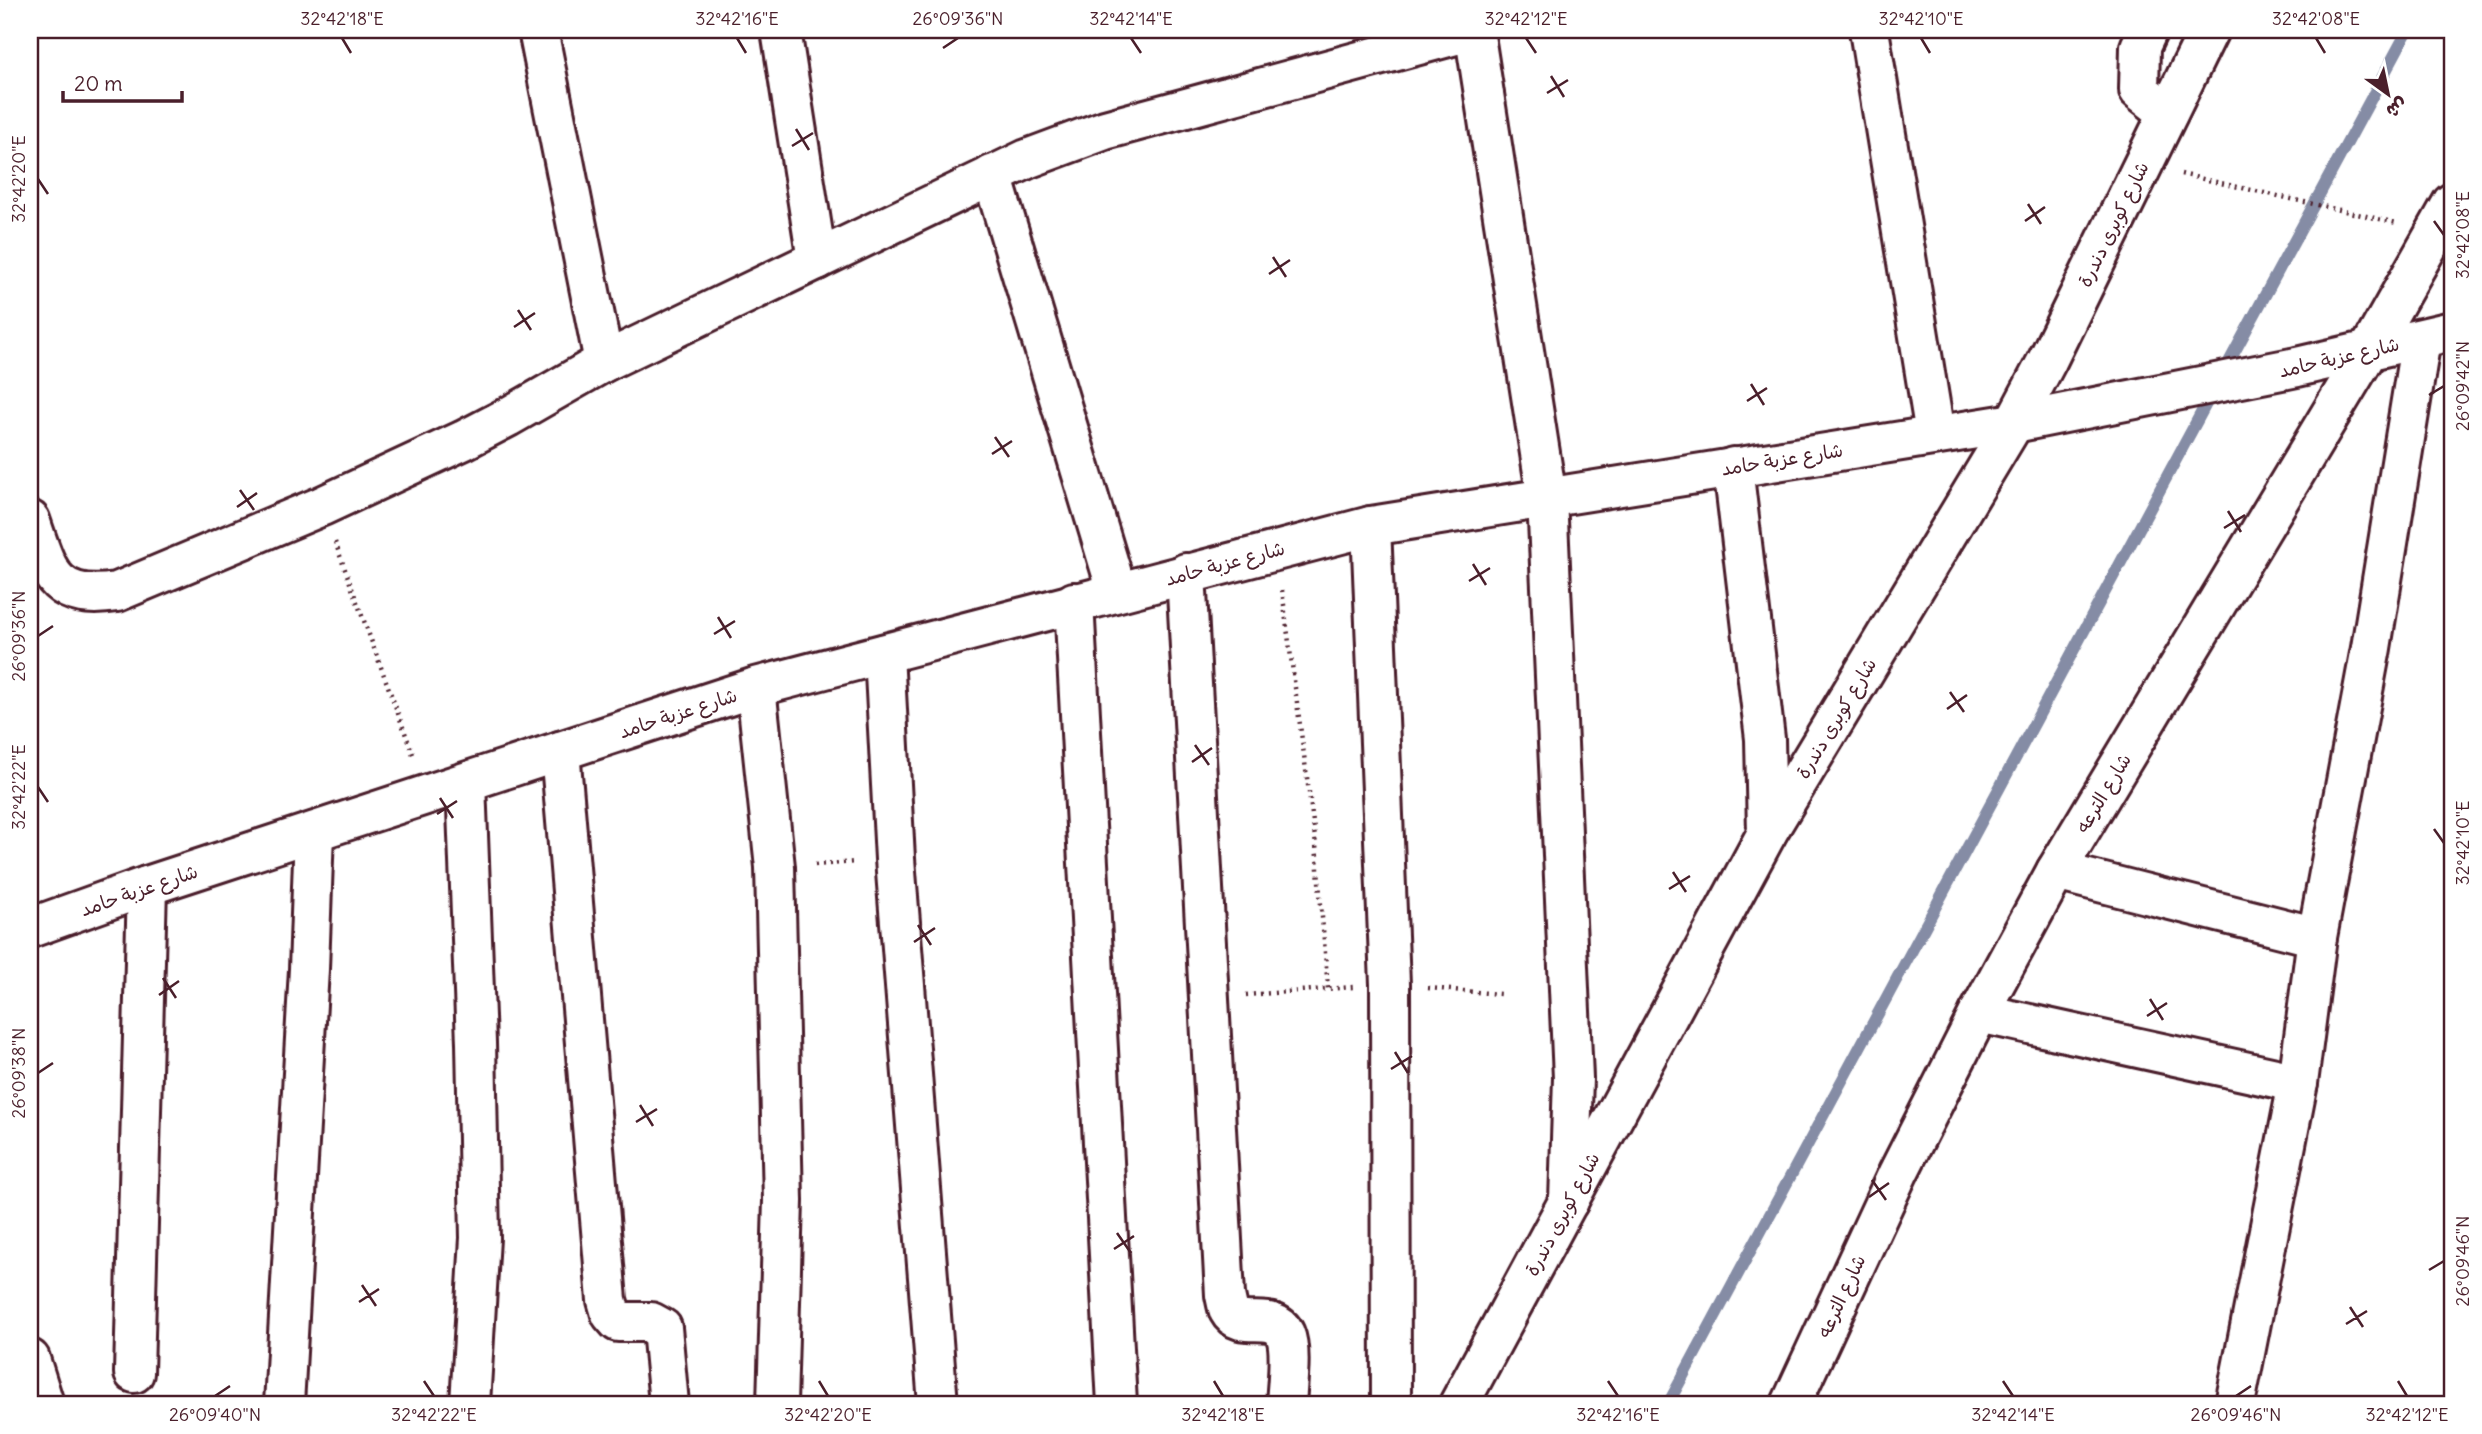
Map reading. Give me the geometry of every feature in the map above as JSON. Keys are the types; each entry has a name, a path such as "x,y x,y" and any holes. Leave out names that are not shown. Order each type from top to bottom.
{"street":[{"path":"538,30 604,362"},
{"path":"781,30 817,260"},
{"path":"30,520 43,559 55,579 69,591 92,596 117,593 322,506 497,423 604,362 992,175 1061,145 1105,130 1475,30 1547,498 1573,1078 1569,1201"},
{"path":"1868,30 1936,434"},
{"path":"2148,30 2140,47 2139,90 2168,113"},
{"name":"شارع كوبرى دندرة","path":"1459,1404 1767,834 2014,423 2209,30"},
{"path":"992,175 1117,591"},
{"name":"شارع الترعه","path":"1791,1404 1898,1173 1979,1013 2056,871 2369,350 2444,218"},
{"path":"2235,1404 2298,1083 2317,937 2371,648 2437,335"},
{"name":"شارع عزبة حامد","path":"30,929 147,886 756,687 1276,549 1371,526 2092,409 2437,335"},
{"path":"1733,467 1765,739 1767,834"},
{"path":"1371,526 1390,984 1391,1404"},
{"path":"1186,573 1225,1295 1229,1311 1238,1320 1275,1322 1284,1331 1288,1344 1286,1404"},
{"path":"1074,602 1117,1404"},
{"path":"884,654 895,859 938,1404"},
{"path":"756,687 775,867 783,1202 778,1404"},
{"path":"560,751 607,1300 611,1314 618,1322 651,1322 662,1328 669,1404"},
{"path":"466,783 477,1043 480,1238 470,1404"},
{"path":"284,1404 314,832"},
{"path":"2056,871 2317,937"},
{"path":"134,1373 147,886"},
{"path":"1979,1013 2298,1083"},
{"path":"30,1359 44,1404"}],"path":[{"path":"2142,165 2444,218"},
{"path":"322,506 428,794"},
{"path":"1210,997 1328,989 1316,845 1276,549"},
{"path":"775,867 895,859"},
{"path":"1390,984 1500,994"}],"waterway":[{"path":"2222,375 2408,30"},
{"path":"1668,1404 2213,391"}]}
